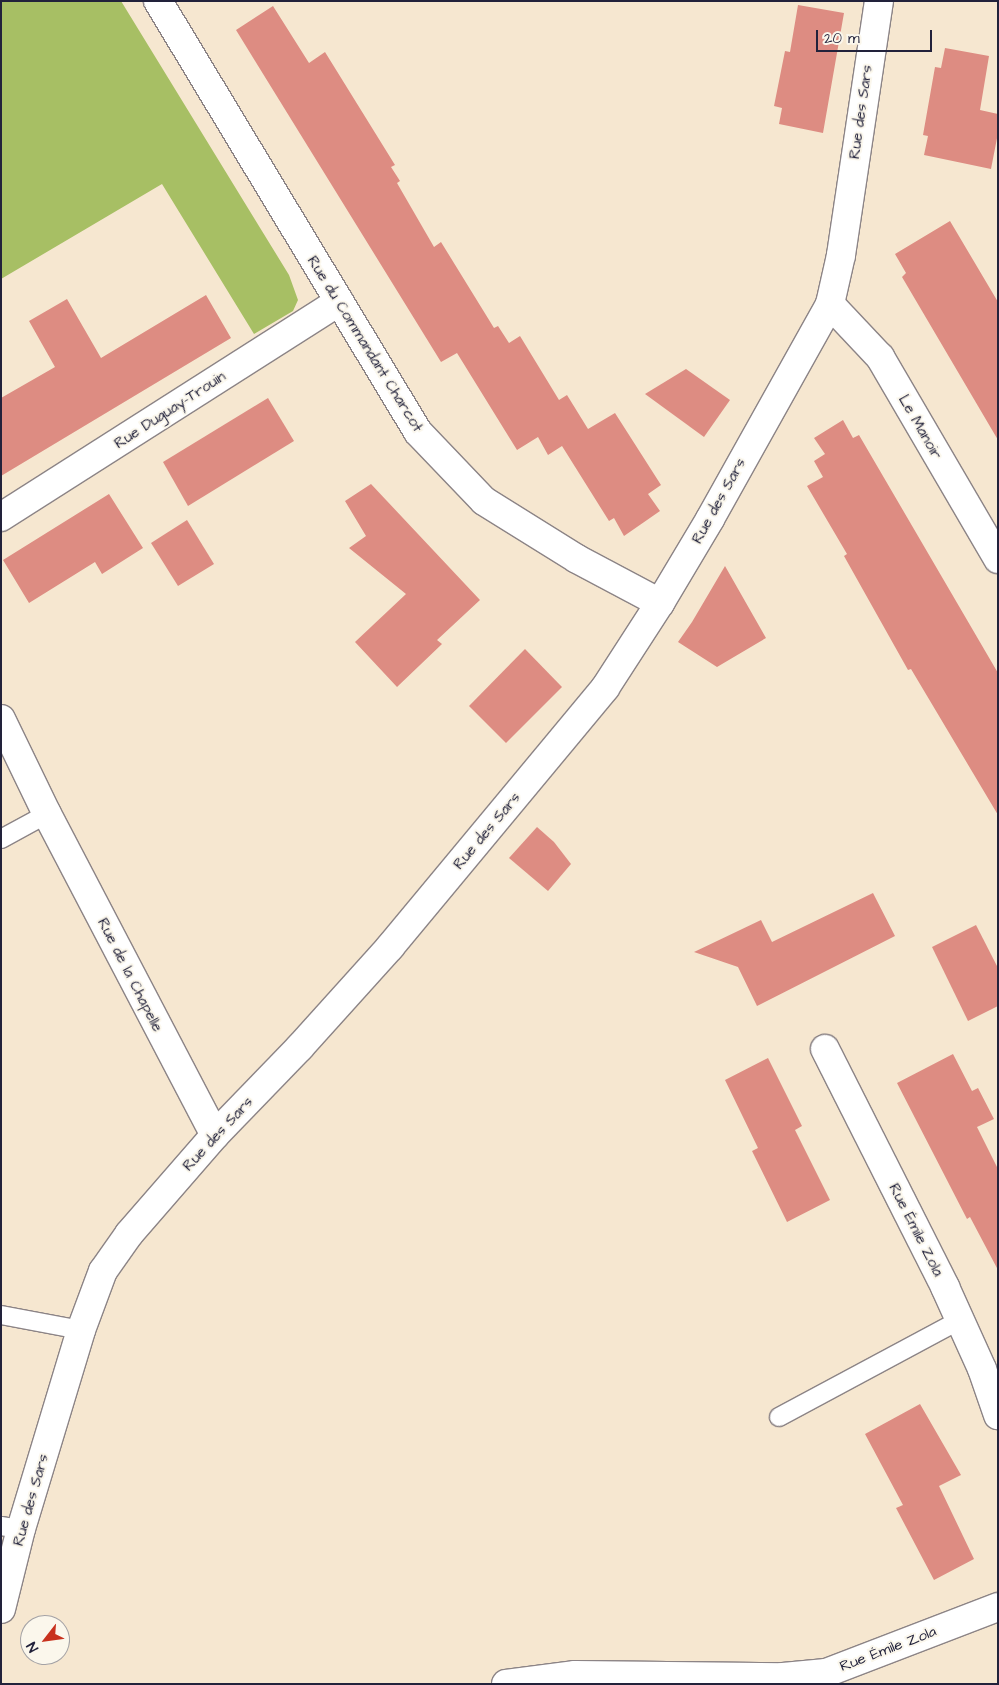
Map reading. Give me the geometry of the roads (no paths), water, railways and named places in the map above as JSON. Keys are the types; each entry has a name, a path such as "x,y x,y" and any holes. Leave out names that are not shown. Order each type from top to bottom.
{"street":[{"name":"Rue du Commandant Charcot","path":"158,1 418,432 484,501 577,559 660,604"},
{"name":"Rue des Sars","path":"1,1609 11,1528 103,1271 129,1234 215,1135 300,1047 390,947 605,688 660,604 710,519 830,304 841,254 879,1"},
{"name":"Rue Duguay-Trouin","path":"1,517 339,302"},
{"name":"Le Manoir","path":"830,304 880,357 998,559"},
{"name":"Rue de la Chapelle","path":"1,720 47,814 215,1135"},
{"name":"Rue Émile Zola","path":"825,1049 960,1320 982,1369 998,1416"},
{"name":"Rue Émile Zola","path":"506,1684 575,1675 825,1678 998,1607"}],"lane":[{"path":"1,839 47,814"},
{"path":"1,1315 81,1330"},
{"path":"779,1417 960,1320"}]}
